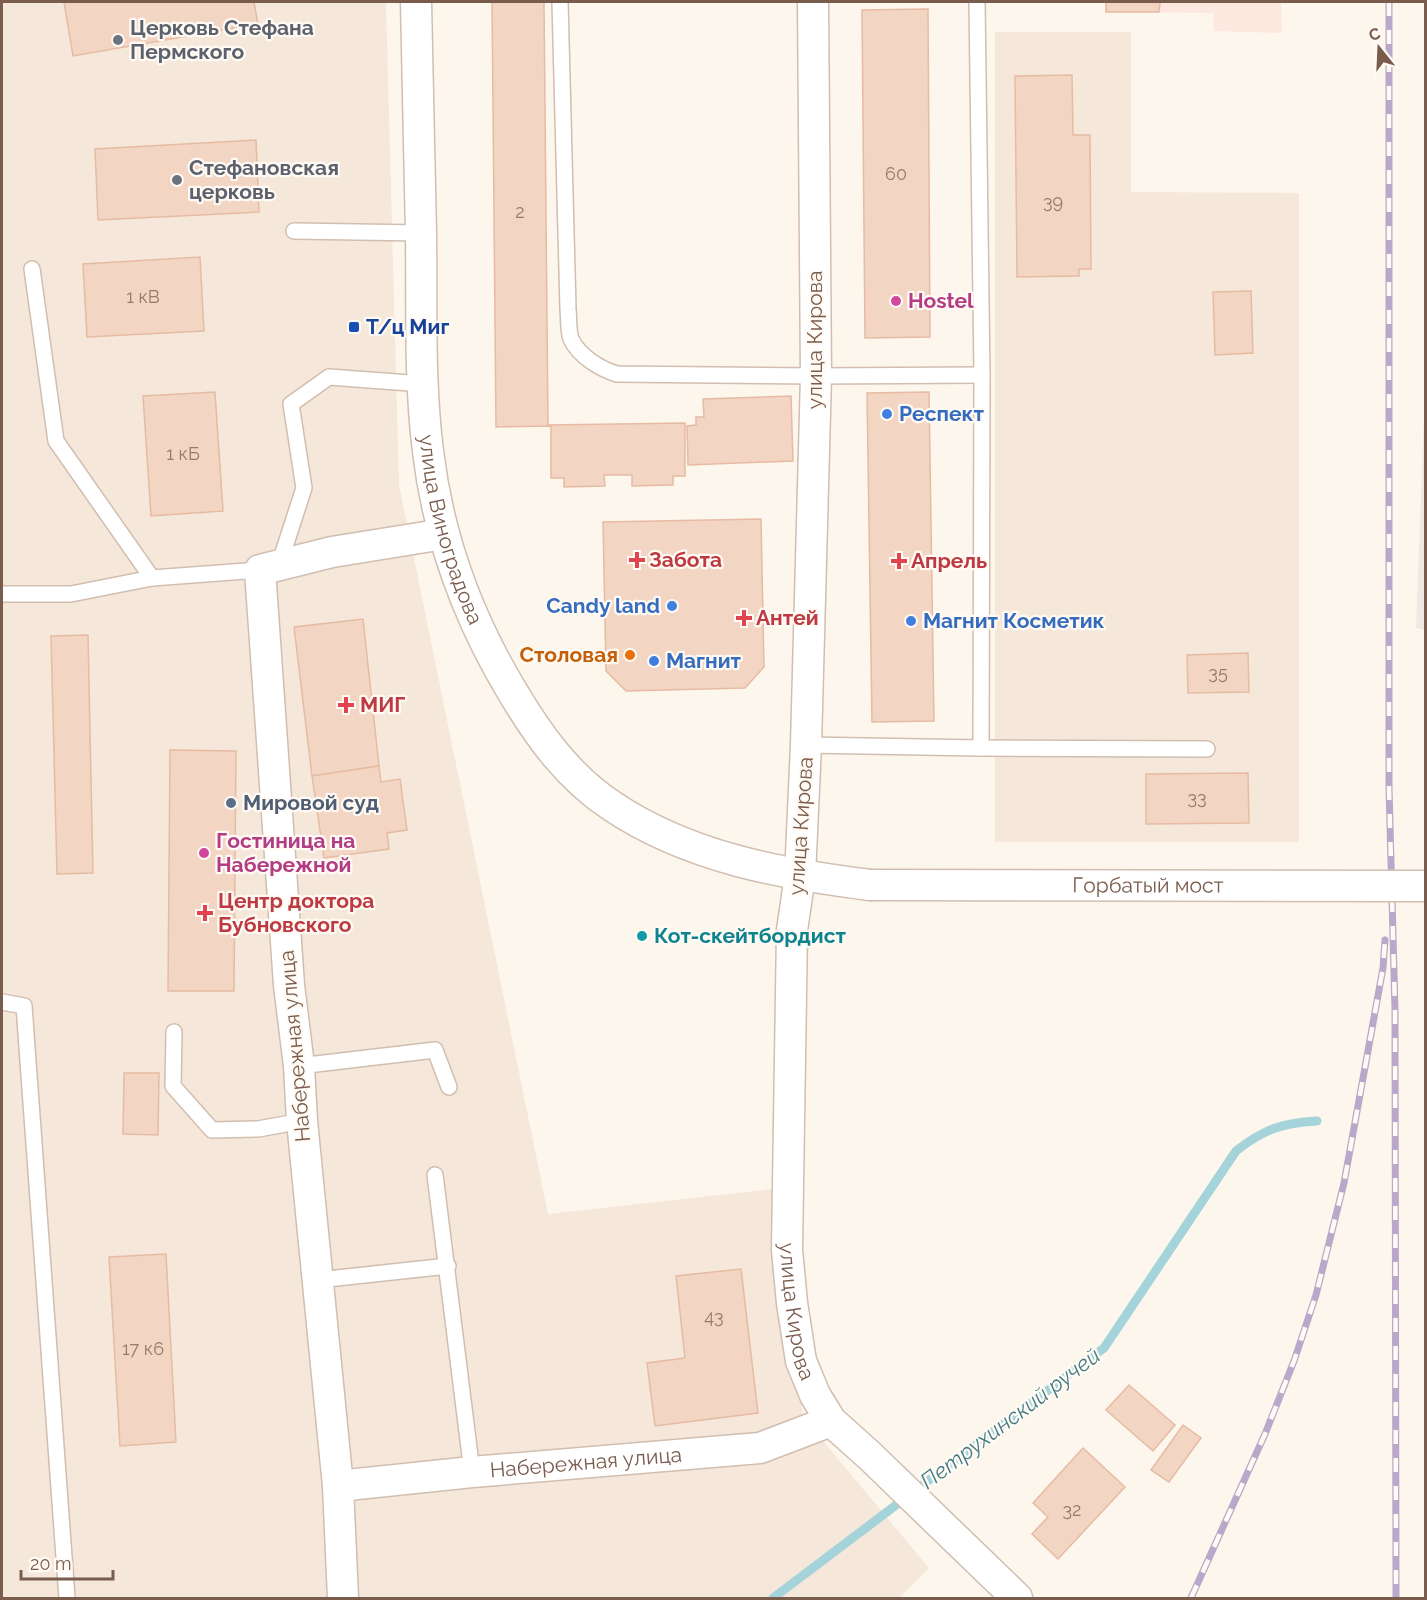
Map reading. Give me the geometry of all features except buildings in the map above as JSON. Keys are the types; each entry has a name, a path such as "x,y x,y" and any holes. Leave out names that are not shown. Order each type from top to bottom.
{"street":[{"name":"улица Виноградова","path":"416,2 423,384 428,451 437,509 452,563 498,669 527,717 551,750 575,776 610,805 648,828 733,860 800,876 870,885"},
{"name":"улица Кирова","path":"813,2 816,376 806,745 800,876 792,930 787,1250 792,1304 801,1361 815,1395 831,1421 1017,1599"},
{"path":"269,567 332,552 444,534"},
{"name":"Набережная улица","path":"269,567 289,985 299,1066 302,1121 338,1486 343,1599"},
{"name":"Горбатый мост","path":"870,885 1425,886"},
{"name":"Набережная улица","path":"338,1486 472,1472 760,1448 831,1421"}],"lane":[{"path":"560,2 568,309 571,338 587,357 602,369 617,374 982,375"},
{"path":"977,2 982,375 981,748"},
{"path":"294,231 421,232"},
{"path":"32,269 56,441 152,578"},
{"path":"2,594 71,594 152,578 269,567 304,488 291,404 329,377 423,384"},
{"path":"806,745 1207,749"},
{"path":"2,1002 24,1006 67,1599"},
{"path":"174,1032 173,1086 212,1130 258,1129 302,1121"},
{"path":"299,1066 435,1050 449,1087"},
{"path":"435,1175 472,1472"},
{"path":"318,1280 448,1266"}],"shaded area":[{"path":"2,2 386,2 399,485 548,1214 781,1188 803,1417 929,1568 899,1598 2,1598"},
{"path":"1106,2 1281,2 1282,33 1214,31 1213,13 1106,12"},
{"path":"995,32 1131,32 1131,192 1299,193 1299,842 995,842"},
{"path":"1425,390 1426,630 1416,628"}],"waterway":[{"name":"Петрухинский ручей","path":"773,1598 1104,1348 1236,1151 1274,1128 1317,1121"}],"railway":[{"path":"1389,2 1389,788 1395,1010 1396,1598"},
{"path":"1191,1598 1265,1434 1294,1361 1316,1295 1344,1183 1383,968 1385,940"}],"place":[{"name":"Церковь Стефана Пермского","path":"118,40"},
{"name":"Стефановская церковь","path":"177,180"},
{"name":"Hostel","path":"896,301"},
{"name":"Т/ц Миг","path":"354,327"},
{"name":"Респект","path":"887,414"},
{"name":"Забота","path":"637,560"},
{"name":"Апрель","path":"899,561"},
{"name":"Candy land","path":"672,606"},
{"name":"Антей","path":"744,618"},
{"name":"Магнит Косметик","path":"911,621"},
{"name":"Столовая","path":"630,655"},
{"name":"Магнит","path":"654,661"},
{"name":"МИГ","path":"346,705"},
{"name":"Мировой суд","path":"231,803"},
{"name":"Гостиница на Набережной","path":"204,853"},
{"name":"Центр доктора Бубновского","path":"205,913"},
{"name":"Кот-скейтбордист","path":"642,936"}]}
